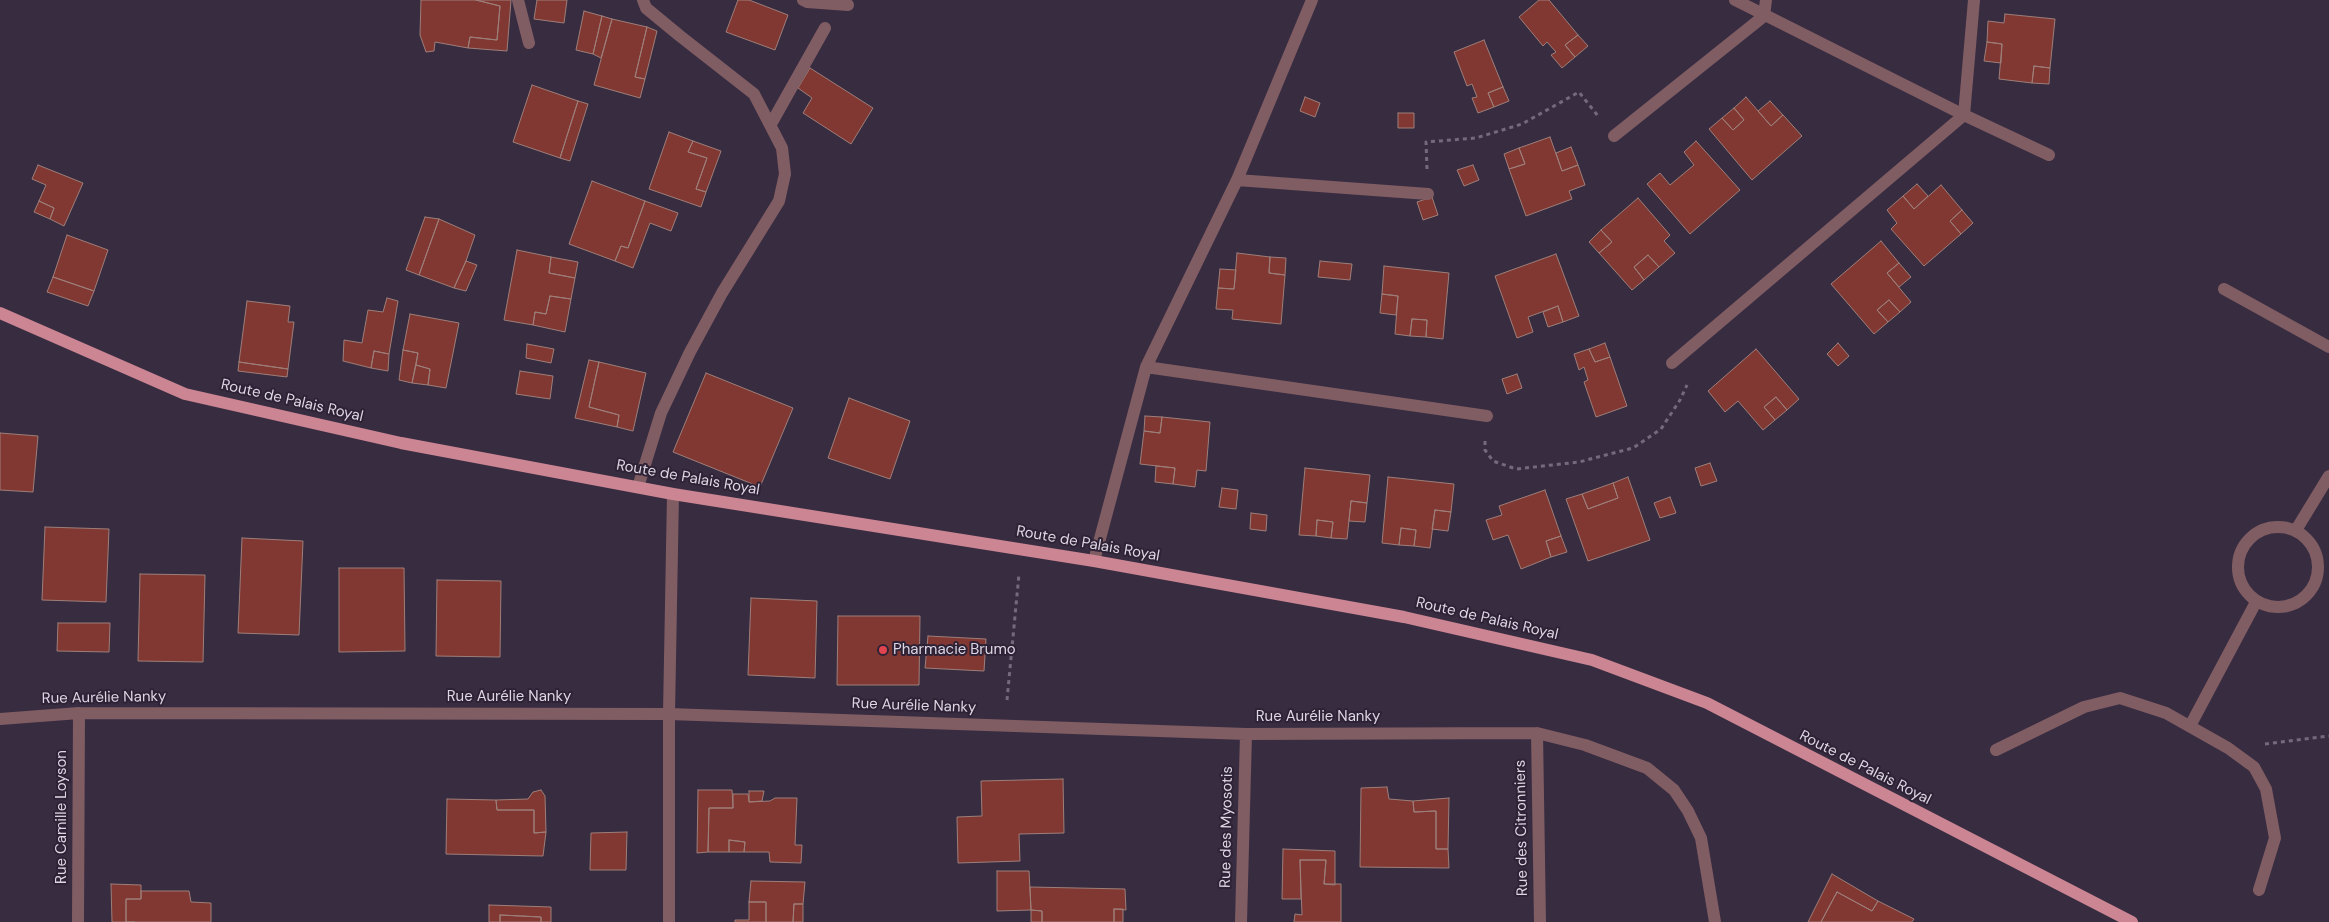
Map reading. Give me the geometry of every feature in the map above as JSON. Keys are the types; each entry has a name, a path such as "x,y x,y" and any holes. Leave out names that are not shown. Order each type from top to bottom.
{"main road":[{"name":"Route de Palais Royal","path":"0,313 185,394 401,442 673,494 1094,561 1404,617 1592,660 1707,703 2132,922"}],"street":[{"path":"518,0 529,43"},
{"path":"638,487 661,413 690,352 722,293 779,201 785,174 782,148 754,94 666,25 646,8 643,0"},
{"path":"803,0 807,2 848,5"},
{"path":"1094,561 1146,367 1236,180 1312,0"},
{"path":"1735,0 1964,115 2049,155"},
{"path":"1614,136 1764,16 1766,0"},
{"path":"1672,363 1964,115 1974,0"},
{"path":"771,124 825,28"},
{"path":"1236,180 1428,194"},
{"path":"2224,289 2329,347"},
{"path":"1146,367 1487,416"},
{"path":"2296,530 2329,476"},
{"path":"669,922 669,714 673,494"},
{"path":"2276,526 2296,530 2312,544 2319,566 2314,587 2298,602 2277,608 2256,602 2242,587 2237,567 2242,548 2256,533 2276,526"},
{"path":"2190,726 2256,602"},
{"path":"1996,750 2084,707 2120,698 2153,708 2190,726 2228,748 2254,767 2266,789 2275,838 2259,890"},
{"name":"Rue Aurélie Nanky","path":"0,719 79,713 669,714 1246,734 1537,733 1584,745 1647,768 1674,790 1688,811 1701,838 1715,922"},
{"name":"Rue Camille Loyson","path":"78,922 79,713"},
{"name":"Rue des Citronniers","path":"1537,733 1540,922"},
{"name":"Rue des Myosotis","path":"1241,922 1246,734"}],"path":[{"path":"1428,194 1426,142 1476,138 1522,124 1579,92 1614,136"},
{"path":"1487,416 1485,450 1493,461 1516,469 1579,462 1633,448 1661,430 1688,384 1672,363"},
{"path":"1005,726 1021,549"},
{"path":"2228,748 2329,736"}],"building":[{"path":"421,0 476,0 500,6 497,40 470,37 468,48 435,42 434,51 426,52 420,35"},
{"path":"476,0 511,0 507,51 468,48 470,37 497,40 500,6"},
{"path":"537,0 567,0 564,23 534,19"},
{"path":"738,0 749,0 788,15 775,50 726,32"},
{"path":"1539,0 1549,0 1578,35 1565,45 1575,57 1562,68 1551,55 1556,52 1547,42 1543,46 1519,17"},
{"path":"584,11 602,16 593,54 576,50"},
{"path":"2005,14 2055,19 2050,68 2034,66 2032,83 1999,79 2002,44 1987,42 1988,21 2004,23"},
{"path":"602,16 612,19 601,58 593,54"},
{"path":"612,19 647,27 635,77 645,79 640,98 594,85"},
{"path":"647,27 657,31 645,79 635,77"},
{"path":"1578,35 1588,46 1575,57 1565,45"},
{"path":"1484,40 1503,87 1488,93 1494,107 1478,113 1472,98 1477,97 1472,84 1467,86 1454,52"},
{"path":"1987,42 2002,44 2001,63 1984,61"},
{"path":"2034,66 2050,68 2049,84 2032,83"},
{"path":"810,68 873,108 851,144 803,113 812,98 798,88"},
{"path":"532,85 578,101 560,158 513,142"},
{"path":"1503,87 1509,101 1494,107 1488,93"},
{"path":"1305,97 1320,103 1315,117 1300,111"},
{"path":"1746,97 1771,126 1783,115 1802,136 1752,180 1709,129 1722,118 1733,130 1744,120 1734,108"},
{"path":"578,101 588,104 570,161 560,158"},
{"path":"1770,101 1783,115 1771,126 1758,111"},
{"path":"1734,108 1744,120 1733,130 1722,118"},
{"path":"1398,113 1414,113 1414,128 1398,128"},
{"path":"669,132 693,141 688,152 707,158 696,189 706,192 701,207 649,189"},
{"path":"1550,137 1562,171 1578,165 1585,185 1569,191 1572,199 1526,216 1509,169 1525,164 1519,148"},
{"path":"693,141 721,151 706,192 696,189 707,158 688,152"},
{"path":"1696,141 1740,190 1690,234 1647,184 1660,173 1670,185 1694,165 1684,152"},
{"path":"1571,147 1578,165 1562,171 1556,153"},
{"path":"1519,148 1525,164 1509,169 1504,154"},
{"path":"38,165 83,183 64,226 50,219 54,208 39,201 46,185 32,179"},
{"path":"1473,165 1479,180 1464,186 1457,170"},
{"path":"592,181 645,201 628,248 621,246 615,261 569,244"},
{"path":"1917,184 1928,196 1914,209 1903,196"},
{"path":"1941,185 1962,210 1950,221 1961,234 1924,266 1891,229 1897,223 1887,210 1903,196 1914,209"},
{"path":"1432,197 1438,215 1423,220 1417,202"},
{"path":"1638,198 1670,235 1664,241 1675,253 1659,267 1648,255 1634,267 1644,280 1632,290 1599,253 1612,242 1601,230"},
{"path":"39,201 54,208 50,219 34,212"},
{"path":"645,201 678,213 671,231 650,223 633,268 615,261 621,246 628,248"},
{"path":"1962,210 1973,223 1961,234 1950,221"},
{"path":"425,217 439,219 419,275 406,270"},
{"path":"439,219 475,235 454,288 419,275"},
{"path":"1601,230 1612,242 1599,253 1589,242"},
{"path":"67,235 108,250 94,291 53,277"},
{"path":"1881,241 1899,263 1887,273 1911,302 1900,312 1889,300 1877,310 1888,322 1874,334 1831,284"},
{"path":"517,250 551,257 549,273 575,278 571,299 550,296 546,314 535,312 533,325 504,320"},
{"path":"1237,253 1270,257 1269,273 1285,275 1281,324 1232,319 1233,310 1216,309 1218,288 1234,289"},
{"path":"1556,254 1579,316 1563,322 1558,306 1528,317 1533,332 1517,338 1495,276"},
{"path":"1648,255 1659,267 1644,280 1634,267"},
{"path":"551,257 578,262 575,278 549,273"},
{"path":"1270,257 1286,258 1285,275 1269,273"},
{"path":"466,261 477,265 466,291 454,288"},
{"path":"1320,261 1352,264 1350,280 1318,277"},
{"path":"1899,263 1911,277 1899,287 1887,273"},
{"path":"1384,266 1449,273 1443,339 1426,337 1427,320 1412,319 1410,336 1395,334 1398,296 1382,294"},
{"path":"1220,269 1236,270 1234,289 1218,288"},
{"path":"53,277 94,291 88,306 47,292"},
{"path":"1382,294 1398,296 1396,315 1380,313"},
{"path":"550,296 571,299 565,332 533,325 535,312 546,314"},
{"path":"387,298 398,301 389,354 374,351 371,368 343,361 344,340 362,343 368,310 383,312"},
{"path":"1889,300 1900,312 1888,322 1877,310"},
{"path":"247,301 290,306 288,322 294,322 288,369 239,362"},
{"path":"1558,306 1563,322 1548,327 1543,312"},
{"path":"410,314 459,323 446,388 428,385 430,369 416,365 418,353 403,350"},
{"path":"1412,319 1427,320 1426,337 1410,336"},
{"path":"1605,343 1610,357 1595,362 1589,349"},
{"path":"1838,343 1849,356 1838,366 1827,354"},
{"path":"527,344 554,349 551,363 526,358"},
{"path":"1589,349 1595,362 1610,357 1627,406 1596,417 1584,382 1588,380 1584,367 1579,370 1574,354"},
{"path":"1756,349 1799,399 1787,410 1776,397 1764,407 1775,420 1763,430 1738,401 1725,412 1708,391"},
{"path":"403,350 418,353 412,383 399,380"},
{"path":"374,351 389,354 388,371 371,368"},
{"path":"589,360 599,362 589,407 619,415 617,427 575,418"},
{"path":"239,362 288,369 287,377 238,371"},
{"path":"599,362 646,373 633,431 617,427 619,415 589,407"},
{"path":"416,365 430,369 428,385 412,383"},
{"path":"520,371 553,376 550,399 516,394"},
{"path":"706,373 793,408 760,487 673,452"},
{"path":"1517,374 1522,388 1507,394 1502,379"},
{"path":"1776,397 1787,410 1775,420 1764,407"},
{"path":"849,398 910,421 890,479 828,458"},
{"path":"1145,416 1162,417 1160,433 1144,431"},
{"path":"1162,417 1210,422 1206,471 1197,470 1195,487 1173,484 1175,468 1140,464 1144,431 1160,433"},
{"path":"0,433 38,436 33,492 0,490"},
{"path":"1710,463 1717,481 1701,486 1695,468"},
{"path":"1156,466 1175,468 1173,484 1155,482"},
{"path":"1305,468 1370,475 1367,503 1351,501 1347,539 1331,538 1333,522 1317,520 1316,536 1299,535"},
{"path":"1388,477 1454,484 1451,512 1435,510 1430,548 1414,546 1416,530 1401,528 1399,545 1382,543"},
{"path":"1628,477 1650,540 1588,561 1566,499 1582,494 1588,509 1618,498 1613,483"},
{"path":"1613,483 1618,498 1588,509 1582,494"},
{"path":"1222,488 1238,490 1236,509 1219,507"},
{"path":"1545,490 1561,536 1546,541 1551,557 1521,569 1508,535 1493,540 1486,520 1502,515 1499,506"},
{"path":"1670,497 1676,513 1660,518 1654,503"},
{"path":"1351,501 1367,503 1365,522 1349,521"},
{"path":"1435,510 1451,512 1448,531 1432,529"},
{"path":"1251,513 1267,515 1266,531 1250,529"},
{"path":"1317,520 1333,522 1331,538 1316,536"},
{"path":"45,527 109,529 106,602 42,600"},
{"path":"1401,528 1416,530 1414,546 1399,545"},
{"path":"1561,536 1567,552 1551,557 1546,541"},
{"path":"242,538 303,541 299,635 238,633"},
{"path":"339,568 404,568 405,651 339,652"},
{"path":"140,574 205,575 203,662 138,661"},
{"path":"437,580 501,581 500,657 436,656"},
{"path":"751,598 817,601 815,678 748,675"},
{"path":"838,616 920,616 919,685 837,685"},
{"path":"58,623 110,623 109,652 57,651"},
{"path":"928,636 986,639 984,671 925,668"},
{"path":"1063,779 1064,833 1019,834 1020,861 958,863 957,817 982,816 981,781"},
{"path":"1387,787 1389,799 1413,801 1414,812 1436,811 1436,849 1448,849 1449,868 1360,867 1361,788"},
{"path":"541,790 545,796 546,832 534,833 534,810 497,810 496,800 528,799 533,792"},
{"path":"698,790 732,790 733,808 709,808 708,852 697,853"},
{"path":"749,791 764,791 762,801 749,802"},
{"path":"733,794 748,794 749,802 770,801 775,798 797,798 795,845 802,845 801,863 770,862 769,852 744,852 745,842 729,840 729,852 708,852 709,808 733,808"},
{"path":"1449,798 1448,849 1436,849 1436,811 1414,812 1413,801"},
{"path":"447,799 496,800 497,810 534,810 534,833 546,832 543,856 446,854"},
{"path":"627,832 626,870 590,870 591,833"},
{"path":"729,840 745,842 744,852 729,852"},
{"path":"1283,849 1335,851 1335,885 1324,884 1326,860 1300,860 1301,899 1282,899"},
{"path":"1300,860 1326,860 1324,884 1341,884 1341,922 1294,922 1295,914 1302,915"},
{"path":"997,871 1029,871 1031,910 997,911"},
{"path":"1832,874 1878,901 1872,911 1837,892 1821,922 1808,922"},
{"path":"751,881 805,882 803,904 794,904 793,922 766,922 766,902 749,902"},
{"path":"111,884 141,885 141,899 126,899 126,922 112,922"},
{"path":"1030,887 1125,889 1126,910 1114,909 1114,922 1042,922 1042,911 1031,910"},
{"path":"141,891 189,891 191,902 211,903 211,922 126,922 126,899 141,899"},
{"path":"1837,892 1872,911 1878,901 1914,919 1912,922 1821,922"},
{"path":"749,902 766,902 766,922 735,922 735,920 749,920"},
{"path":"794,904 803,904 803,922 793,922"},
{"path":"489,905 551,907 551,922 541,922 541,917 500,915 500,922 489,922"},
{"path":"1114,909 1123,909 1123,922 1114,922"},
{"path":"1031,910 1042,911 1042,922 1031,922"},
{"path":"500,915 541,917 541,922 500,922"}],"place":[{"name":"Pharmacie Brumo","path":"883,650"}]}
